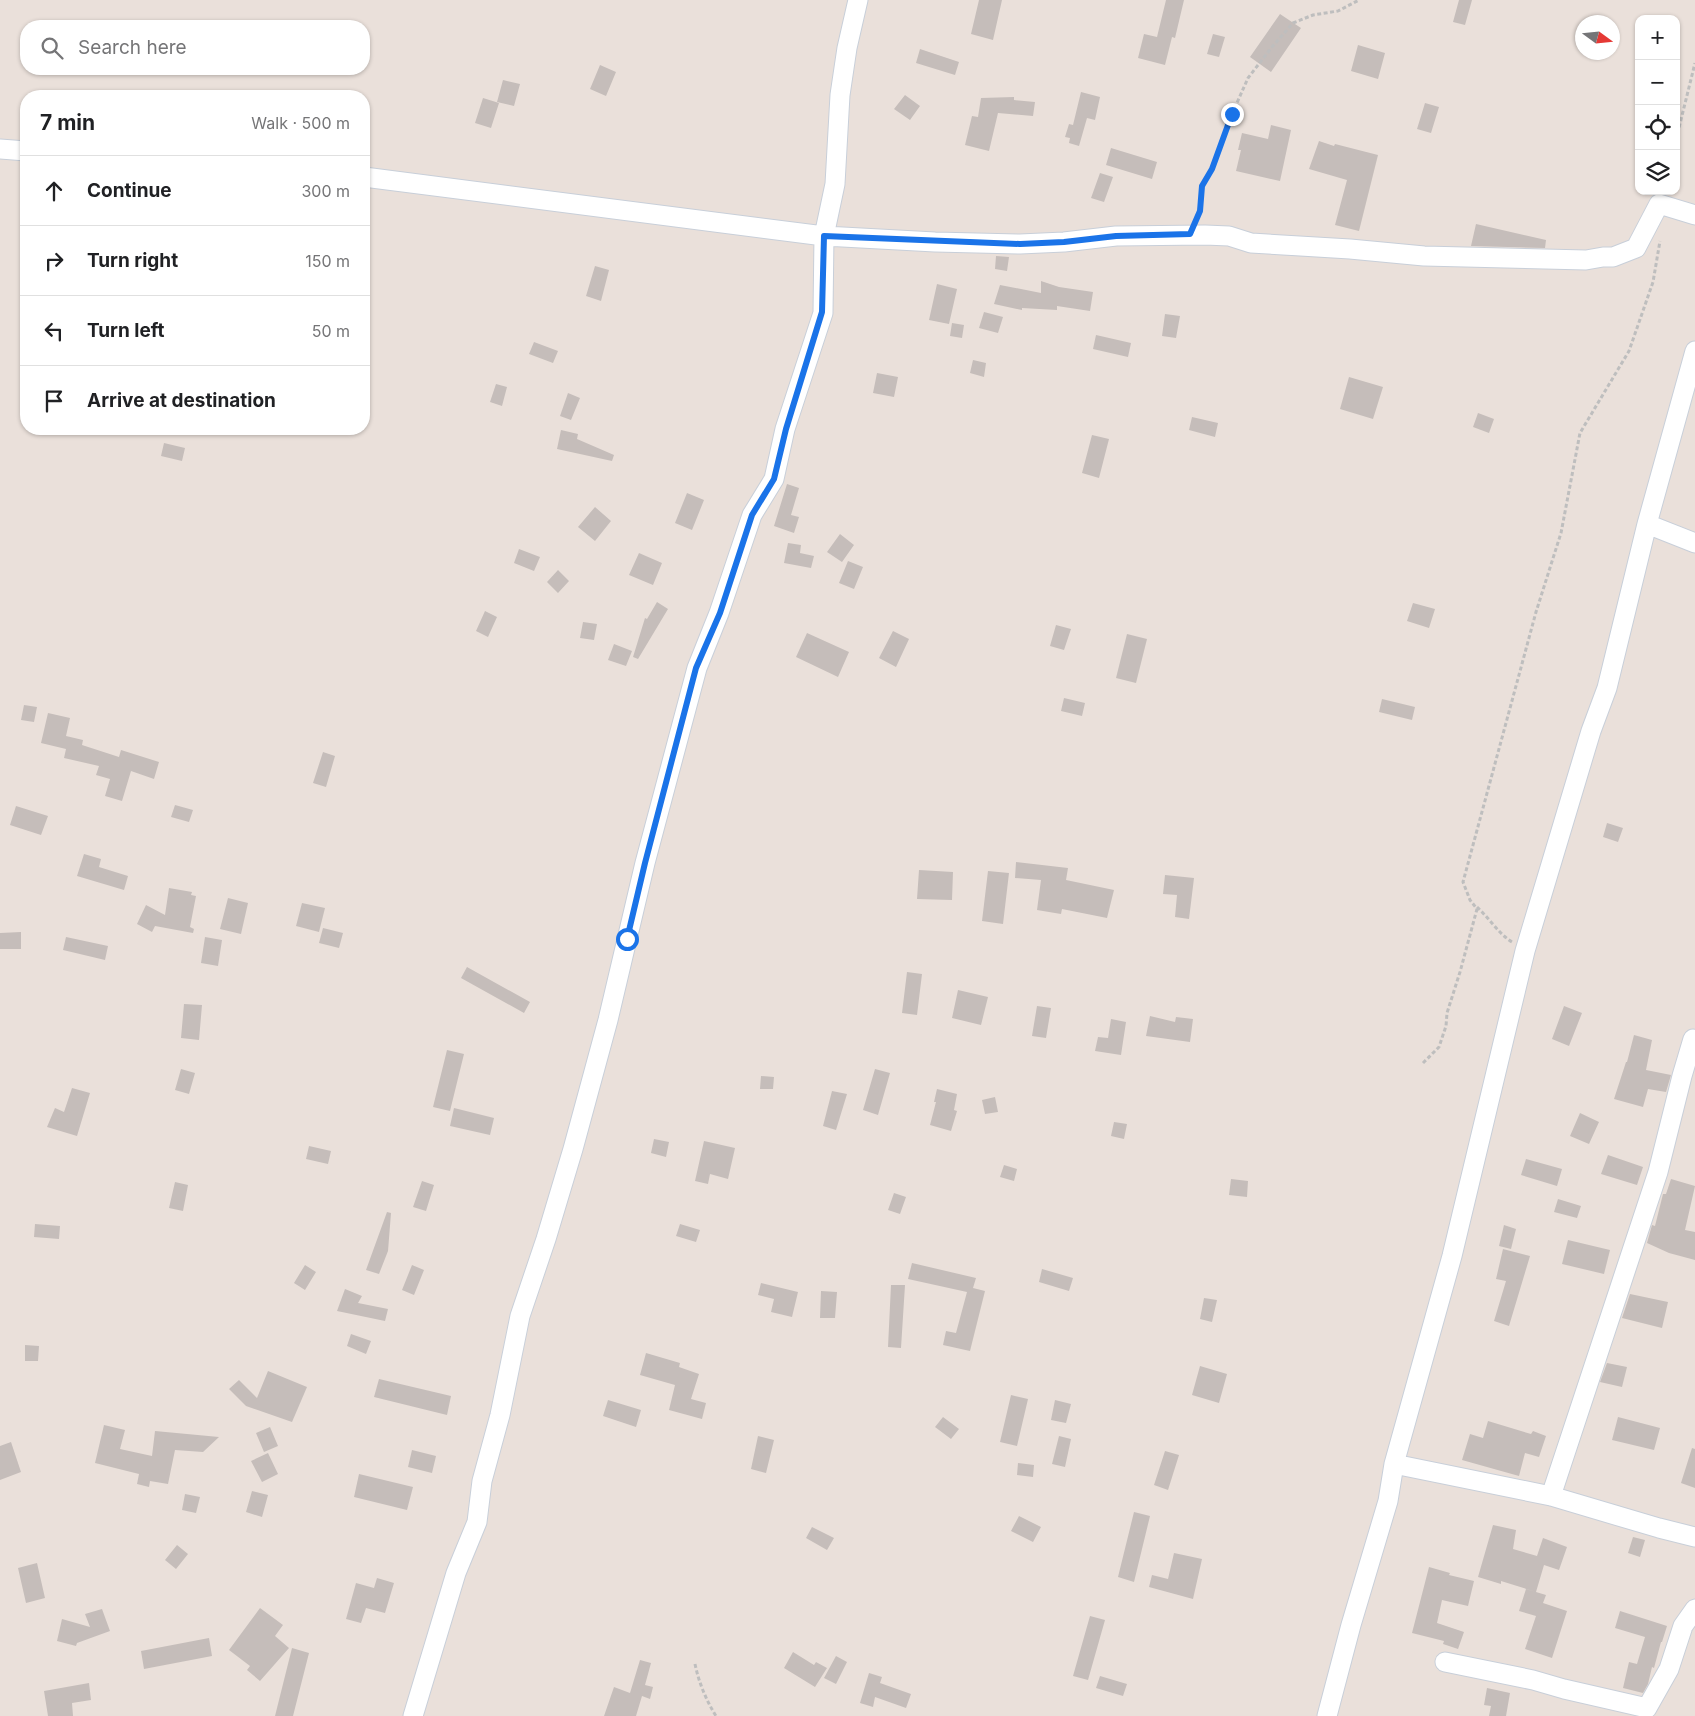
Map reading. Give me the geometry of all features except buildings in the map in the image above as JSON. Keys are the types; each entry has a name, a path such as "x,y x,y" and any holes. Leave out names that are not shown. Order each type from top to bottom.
{"street":[{"path":"413,1716 456,1573 477,1522 482,1481 500,1415 520,1316 546,1239 608,1020 645,863 696,668 720,613 752,515 774,479 786,429 822,312 824,236 835,184 840,95 847,48 858,0"},
{"path":"0,149 20,151"},
{"path":"370,178 824,236 1020,244 1064,242 1116,236 1190,234 1229,236 1251,243 1350,248 1424,256 1586,260 1613,257 1636,248 1659,204 1695,214"},
{"path":"1327,1716 1351,1625 1388,1502 1394,1464 1452,1256 1525,951 1591,730 1607,688 1646,524 1695,351"},
{"path":"1646,524 1695,543"},
{"path":"1551,1496 1658,1172 1693,1039"},
{"path":"1394,1464 1551,1496 1695,1537"},
{"path":"1445,1662 1533,1680 1646,1708 1669,1668 1683,1626 1695,1609"}],"path":[{"path":"1190,234 1200,211 1202,186 1212,169 1232,114 1248,78 1294,23 1312,15 1338,11 1360,0"},
{"path":"1680,124 1695,63"},
{"path":"1423,1063 1439,1047 1477,909 1470,900 1463,882 1536,612 1561,533 1580,433 1629,351 1653,282 1660,242 1664,234"},
{"path":"1470,900 1507,939 1525,951"},
{"path":"695,1664 698,1677 716,1716"}],"route":[{"path":"627,939 696,668 720,613 752,515 774,479 786,429 822,312 824,236 1020,244 1064,242 1116,236 1190,234 1200,211 1202,186 1212,169 1232,114"}]}
